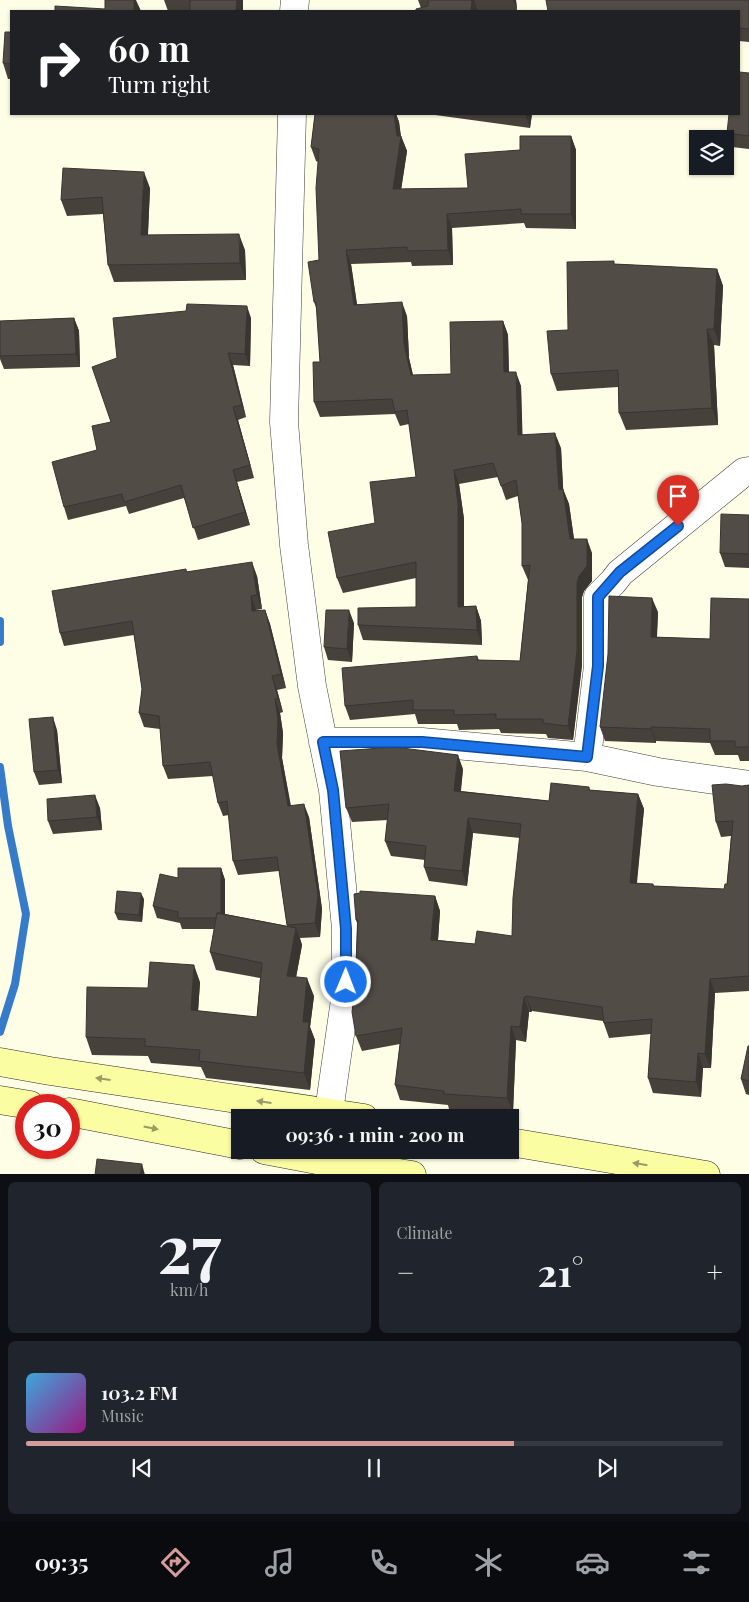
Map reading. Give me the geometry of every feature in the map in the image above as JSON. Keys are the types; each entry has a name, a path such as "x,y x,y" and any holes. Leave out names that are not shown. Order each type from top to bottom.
{"main road":[{"path":"0,1062 291,1109"},
{"path":"0,1100 15,1102"},
{"path":"80,1114 231,1143"},
{"path":"519,1143 706,1174"},
{"path":"308,1159 412,1174"}],"street":[{"path":"292,115 284,422 294,545 312,686 333,790 346,929 345,1000 330,1109"},
{"path":"587,757 598,666 598,597 620,572 744,472 749,471"},
{"path":"323,742 422,742 587,757 658,772 749,785"}],"building":[{"path":"105,0 134,0 134,10 55,10 55,6 105,9"},
{"path":"190,0 237,0 236,10 190,10"},
{"path":"428,0 472,0 471,10 416,10 428,6"},
{"path":"546,0 749,0 749,29 740,28 740,10 548,10"},
{"path":"5,32 10,32 10,64 3,63"},
{"path":"740,72 749,73 749,136 734,134 734,130 727,130 729,115 740,115"},
{"path":"315,115 394,115 397,136 401,136 393,189 468,188 465,154 520,150 520,136 571,136 571,214 521,214 521,209 447,214 448,250 407,251 407,247 346,250 354,305 402,302 404,344 411,375 451,374 450,322 503,321 504,372 516,372 518,435 555,433 559,490 563,489 570,539 587,539 587,566 579,576 577,583 577,651 568,726 543,723 543,719 496,719 496,714 454,715 454,710 413,710 413,700 345,706 342,668 477,656 477,660 520,661 530,565 522,566 522,523 516,480 501,486 493,463 454,470 458,505 458,607 476,606 477,630 358,625 358,608 416,607 416,562 337,578 328,532 375,523 370,482 416,477 407,410 395,412 392,399 314,402 313,362 320,362 316,302 314,302 308,262 319,260 316,188 319,149 311,147"},
{"path":"63,168 144,172 141,235 239,234 240,263 108,265 102,197 61,200"},
{"path":"614,261 614,264 717,269 714,329 707,329 712,408 619,413 618,370 551,374 547,331 568,330 567,262"},
{"path":"187,304 247,306 245,354 228,353 242,405 233,407 250,465 233,470 245,512 193,528 181,485 124,502 122,494 64,507 52,462 97,450 92,426 111,422 92,367 117,358 113,318 186,311"},
{"path":"74,318 76,354 0,356 0,321"},
{"path":"721,514 749,515 749,554 720,553"},
{"path":"252,562 257,595 251,596 252,611 265,610 281,674 272,676 278,698 275,699 278,719 277,744 288,806 304,804 318,895 315,923 287,925 277,857 233,861 227,801 218,803 210,762 163,766 159,716 139,713 142,689 132,621 60,633 52,591 186,569 186,572"},
{"path":"609,596 652,598 651,637 710,639 711,598 749,599 749,747 735,747 735,741 710,741 710,729 600,727 608,654"},
{"path":"326,610 349,610 347,649 324,647"},
{"path":"53,717 58,770 34,772 29,719"},
{"path":"394,747 458,755 454,791 549,801 551,783 589,787 589,790 638,794 630,883 653,884 653,886 724,889 725,884 727,884 733,821 716,822 712,785 749,785 749,976 710,979 705,1054 698,1053 696,1082 648,1078 652,1019 604,1023 602,1007 526,996 524,997 520,1027 511,1026 507,1098 444,1094 444,1091 395,1085 402,1028 356,1036 352,1012 358,920 356,920 354,894 360,893 360,891 435,896 431,940 475,944 477,931 512,936 513,898 521,824 468,818 462,871 424,867 426,846 385,841 389,804 346,808 340,751"},
{"path":"95,795 97,817 48,821 47,799"},
{"path":"178,868 221,868 221,913 217,913 216,918 178,918 178,912 153,906 160,874 178,878"},
{"path":"117,891 141,893 139,915 115,913"},
{"path":"217,913 296,928 287,976 307,978 303,1022 309,1022 304,1073 199,1061 200,1050 145,1046 145,1039 86,1037 87,987 148,988 150,962 194,965 191,1010 257,1017 262,963 210,952"},
{"path":"749,1046 749,1081 741,1079"},
{"path":"97,1159 142,1164 140,1174 95,1174"}],"waterway":[{"path":"0,621 0,642"},
{"path":"0,767 8,826 26,914 15,984 0,1032"}],"route":[{"path":"346,982 346,929 333,790 323,742 422,742 587,757 598,666 598,597 620,572 678,526"}]}
